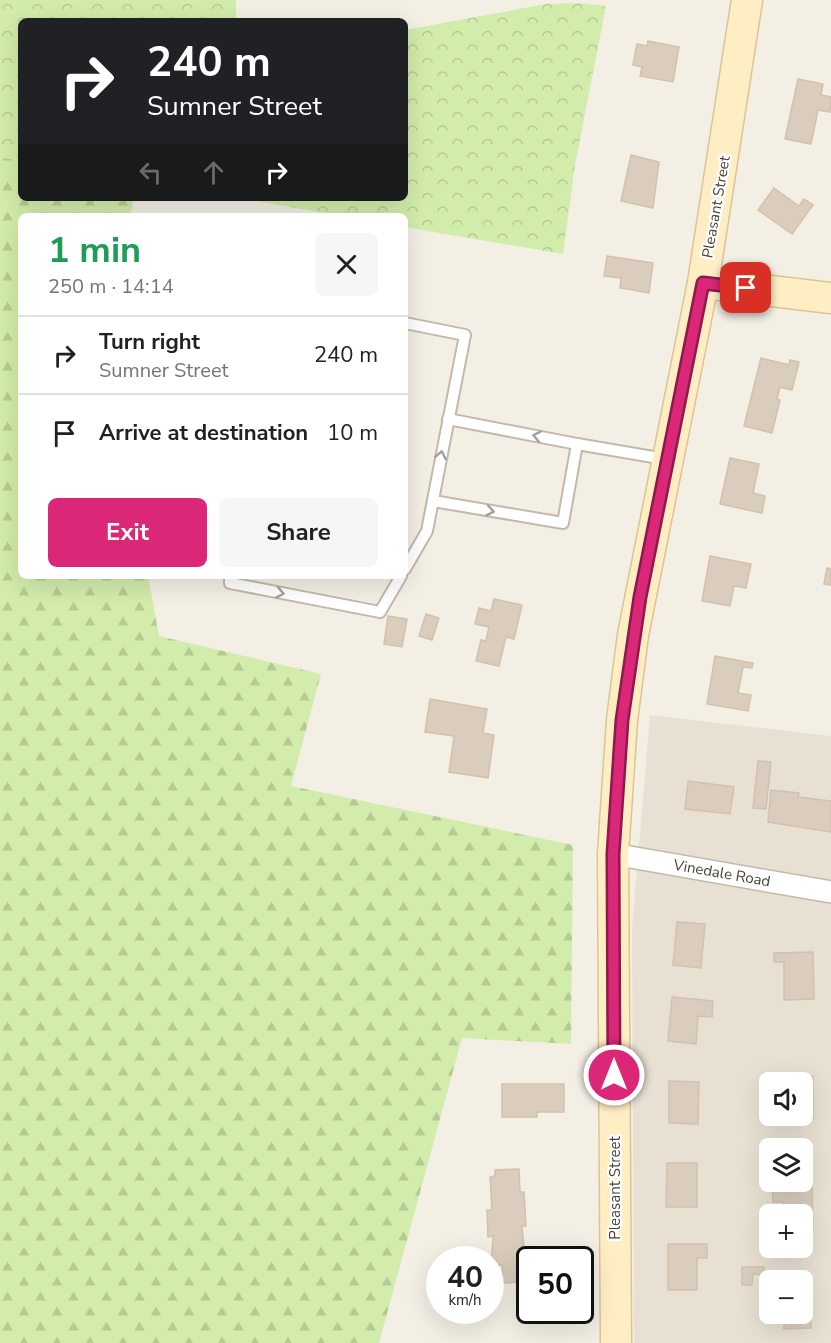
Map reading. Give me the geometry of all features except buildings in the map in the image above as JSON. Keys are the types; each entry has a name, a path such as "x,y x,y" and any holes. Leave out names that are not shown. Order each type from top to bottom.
{"main road":[{"name":"Pleasant Street","path":"616,1343 613,854 622,720 633,635 703,283 747,0"},
{"path":"703,283 831,298"}],"street":[{"name":"Vinedale Road","path":"613,854 831,892"}],"lane":[{"path":"408,324 465,335 427,531 408,564"},
{"path":"448,418 577,444 668,459"},
{"path":"433,501 563,523 577,444"},
{"path":"230,579 230,583 380,612 399,579"}],"shaded area":[{"path":"650,715 831,736 831,1343 634,1343 632,928"}],"green space":[{"path":"0,0 236,0 236,18 18,18 18,160 0,157"},
{"path":"580,3 606,6 575,165 563,254 408,228 408,213 326,213 256,201 408,201 408,29 546,4"},
{"path":"0,157 18,160 18,201 133,201 131,213 18,213 18,579 149,579 159,636 321,674 291,786 573,845 571,1044 462,1038 379,1343 0,1343"}],"route":[{"path":"614,1075 613,854 622,720 633,635 703,283 746,288"}]}
